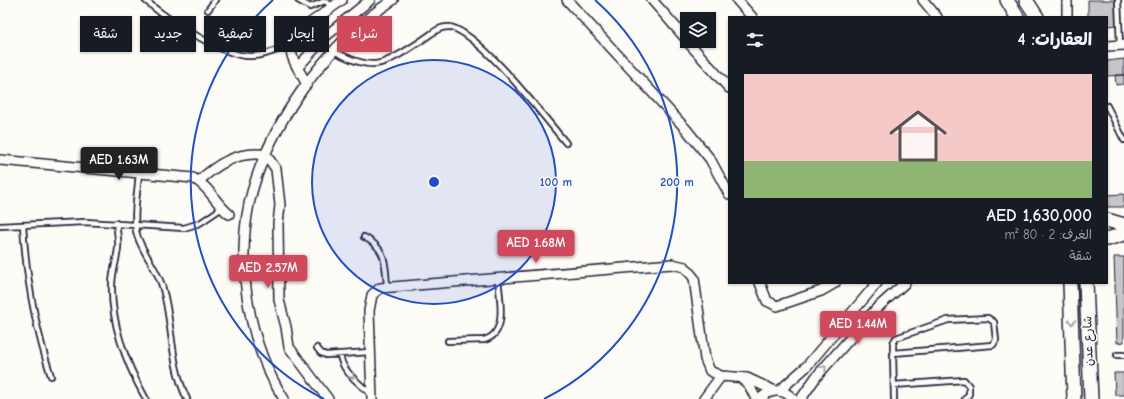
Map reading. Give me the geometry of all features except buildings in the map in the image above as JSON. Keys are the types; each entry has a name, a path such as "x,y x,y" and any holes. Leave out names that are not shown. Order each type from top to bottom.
{"street":[{"path":"320,16 342,0"},
{"path":"298,67 326,36 370,0"},
{"path":"284,399 269,373 257,345 250,316 246,281 247,220 253,189 266,155 283,121 307,84 334,51 372,15 393,0"},
{"path":"567,0 686,129 710,159 728,192"},
{"path":"652,0 680,33"},
{"path":"737,0 751,16"},
{"path":"923,0 936,16"},
{"path":"1007,0 1016,16"},
{"path":"1026,0 1035,16"},
{"path":"1066,0 1067,16"},
{"path":"1108,46 1122,46"},
{"path":"693,48 728,87"},
{"path":"291,52 307,84"},
{"path":"199,181 217,166 238,155 254,153 266,155 276,169 280,205 278,224 279,300 286,327 289,347 328,399"},
{"path":"0,160 187,177 199,181 229,214"},
{"path":"1108,220 1124,225"},
{"path":"1108,239 1124,234"},
{"path":"372,397 370,299 377,290 387,286 672,264 681,265 692,273 695,282 707,366 710,371 721,376 747,378 787,394 793,399"},
{"path":"760,284 767,301 777,306 832,284"},
{"path":"760,399 767,393 777,391 806,367 876,284"},
{"path":"801,399 816,377 876,309 904,284"},
{"name":"شارع عدن","path":"1070,284 1074,399"},
{"name":"شارع عدن","path":"1086,284 1091,399"},
{"path":"704,399 721,376"},
{"path":"739,377 749,385 756,399"}],"lane":[{"path":"145,0 168,17 219,48 234,54 257,56 274,50"},
{"path":"208,10 215,0"},
{"path":"298,0 310,7 325,1 333,7"},
{"path":"1118,0 1122,46"},
{"path":"334,51 366,63 380,63 415,44 437,29 446,27 455,29 492,58 566,143"},
{"path":"1108,108 1124,140"},
{"path":"139,172 136,225 139,240 155,268 163,288 175,363 180,383 187,399"},
{"path":"0,226 78,222 116,223 173,228 190,227 205,220 222,208"},
{"path":"116,223 118,247 112,284 113,306 118,330 129,364 146,399"},
{"path":"23,225 29,291 38,334 50,376"},
{"path":"364,237 374,242 383,254 387,286"},
{"path":"448,341 484,340 496,332 499,327 500,319 498,278"},
{"path":"893,353 993,345 996,340 994,322 988,318 942,321 896,338 893,343 893,353 894,384 894,399"},
{"path":"317,348 323,354 370,352"},
{"path":"340,354 341,362 345,370 372,397"},
{"path":"1117,355 1124,355"},
{"path":"894,384 964,380 969,386 969,394 965,399"}]}
